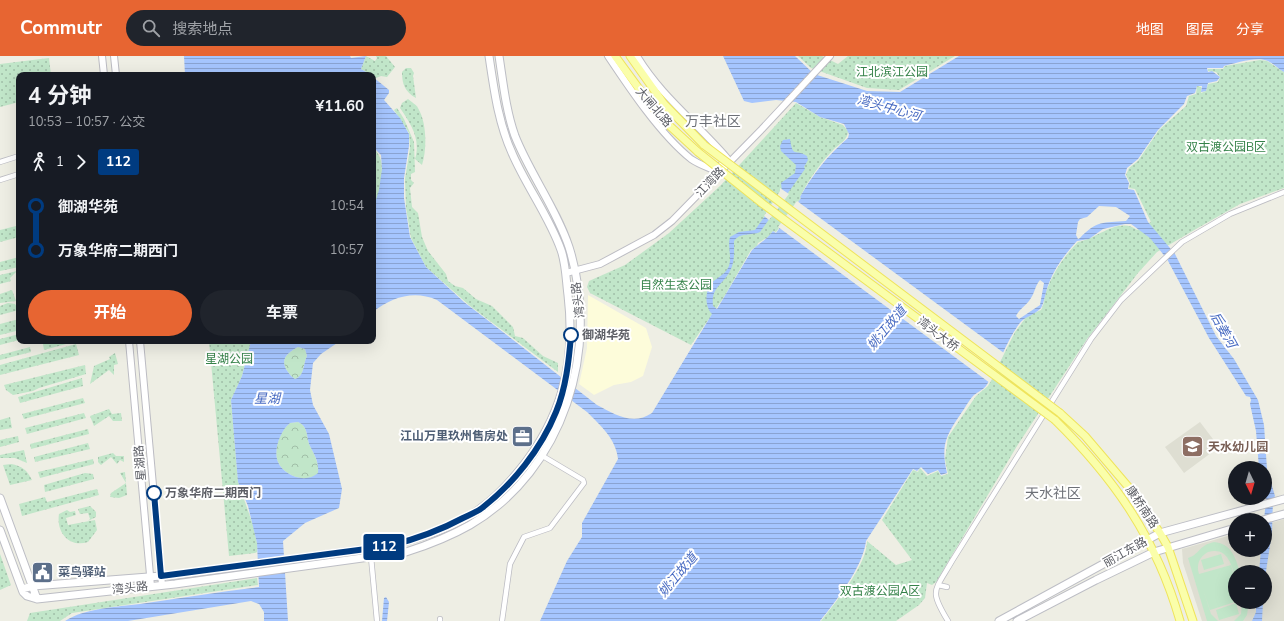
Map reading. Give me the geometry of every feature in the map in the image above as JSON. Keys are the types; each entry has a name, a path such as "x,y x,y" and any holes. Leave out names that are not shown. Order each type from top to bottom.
{"main road":[{"name":"湾头路","path":"489,56 504,132 512,153 561,251 566,273 571,323 564,382 562,405 560,424 526,476 501,502 471,524 440,541 406,552 162,585 37,599 27,596 22,589 33,586 161,576 389,546 417,539 445,528 481,509 506,486 533,453 556,412 562,405 573,386 581,332 575,271 569,248 562,229 516,137 499,56"},
{"name":"大闸北路","path":"615,56 659,116 698,152 763,204"},
{"name":"大闸北路","path":"630,56 664,104 704,145 771,195"},
{"name":"湾头大桥","path":"771,195 1060,413"},
{"name":"湾头大桥","path":"763,204 1055,420"},
{"name":"康桥南路","path":"1060,413 1085,436 1131,490 1160,533 1168,547 1194,621"},
{"name":"康桥南路","path":"1055,420 1103,471 1148,539 1180,621"},
{"path":"0,498 37,599"},
{"name":"丽江东路","path":"1000,621 1160,533 1284,499"},
{"path":"1272,517 1284,514"},
{"path":"0,530 22,589"},
{"name":"丽江东路","path":"1017,621 1154,552 1228,530"}],"street":[{"path":"102,56 104,72"},
{"path":"114,56 116,72"},
{"path":"608,56 633,94 670,137 691,158 716,171 727,158 667,97 648,75 637,56"},
{"name":"江湾路","path":"566,273 600,264 654,235 672,221 830,56"},
{"path":"0,162 16,157"},
{"path":"0,180 16,175"},
{"path":"948,621 938,606 936,599 936,590 938,585 1091,339 1121,300 1178,244 1230,214 1284,192"},
{"name":"星湖路","path":"129,344 151,586"},
{"name":"星湖路","path":"140,344 162,585"},
{"path":"502,621 510,564 524,537 550,528 584,483 583,480 541,455"},
{"path":"148,549 159,551"},
{"path":"371,557 378,621"},
{"path":"938,585 947,587"}],"shaded area":[{"path":"588,295 646,328 652,347 643,376 631,382 614,385 594,395 579,384 587,348"},
{"name":"天水幼儿园","path":"1200,422 1219,447 1184,473 1165,447"},
{"path":"1284,519 1284,621 1202,621 1183,563 1182,549 1228,536 1228,557 1272,557 1272,523"}],"green space":[{"path":"366,56 375,61 377,58 376,56 386,56 395,67 387,77 381,76 376,78 376,72 366,72 361,69"},
{"name":"江北滨江公园","path":"798,56 822,56 838,64 848,56 955,56 899,90 867,88 811,68"},
{"path":"49,58 51,72 16,72 16,103 0,107 0,64"},
{"name":"双古渡公园B区","path":"1260,60 1267,61 1284,72 1284,188 1240,204 1196,229 1157,252 1138,273 1087,339 1017,446 936,582 932,585 927,583 925,598 919,605 896,621 821,621 850,583 862,561 866,551 867,541 896,565 912,560 882,520 913,470 918,472 920,468 927,476 938,471 941,476 948,474 945,459 948,437 976,396 988,386 1015,332 1027,316 1041,310 1050,282 1056,270 1069,252 1078,242 1115,227 1130,226 1137,230 1151,222 1135,189 1129,188 1130,183 1126,175 1129,168 1138,161 1159,130 1186,106 1189,96 1196,94 1197,86 1201,87 1201,93 1206,91 1208,84 1218,82 1220,77 1216,72 1208,71 1208,69 1223,69 1225,66"},
{"path":"406,68 411,68 414,73 413,76 416,98 409,93 404,84 402,72"},
{"path":"408,99 417,107 421,114 425,128 425,151 422,165 415,159 417,145 414,132 400,108 402,103"},
{"name":"自然生态公园","path":"796,103 820,117 843,125 848,131 848,134 844,141 830,153 816,171 800,197 801,198 776,232 773,231 768,237 758,243 757,246 751,250 724,297 691,345 590,293 587,287 589,281 625,265 669,233 721,185"},
{"path":"397,108 404,119 414,142 415,172 411,174 411,180 414,183 410,188 412,207 418,213 422,237 428,251 446,274 448,281 455,286 463,288 476,299 492,306 513,327 515,336 523,338 543,356 558,363 558,372 470,306 426,267 411,238 406,208 405,179 410,148 409,133 394,110"},
{"path":"376,151 381,159 382,166 379,192 376,201"},
{"path":"16,226 16,238 0,242 0,230"},
{"path":"16,258 16,268 0,271 0,262"},
{"path":"16,271 10,278 11,281 0,284 0,275"},
{"path":"12,290 16,301 0,303 0,294"},
{"path":"8,303 15,304 16,311 0,315 0,306"},
{"path":"16,320 16,331 0,335 0,324"},
{"path":"16,335 16,341 0,345 0,339"},
{"path":"43,344 66,344 44,350"},
{"path":"76,344 79,355 0,375 0,365"},
{"name":"星湖公园","path":"209,344 250,344 242,376 231,400 238,482 253,525 257,543 257,552 229,556"},
{"path":"30,347 31,352 0,360 0,355"},
{"path":"298,347 305,349 307,356 301,375 295,379 285,368 284,360 288,354"},
{"path":"115,353 118,364 114,365 114,375 109,370 90,384 94,366 110,359 109,357"},
{"path":"85,365 86,374 33,391 13,395 6,390 4,385"},
{"path":"82,378 83,386 20,403 18,397"},
{"path":"83,398 85,403 24,419 22,414"},
{"path":"109,409 112,414 121,413 122,421 113,421 109,416 94,426 90,416"},
{"path":"84,413 86,418 27,434 25,428"},
{"path":"10,417 12,428 0,430 0,420"},
{"path":"298,422 306,429 309,443 318,466 318,474 313,477 302,478 290,475 278,462 276,452 280,436 286,426 290,423"},
{"path":"88,429 89,434 31,449 30,444"},
{"path":"18,436 19,442 0,447 0,440"},
{"path":"88,443 90,449 35,462 34,457"},
{"path":"24,450 27,463 15,458 0,458 0,455"},
{"path":"113,453 116,456 124,456 124,462 120,460 117,464 111,457 101,465 98,462 98,457"},
{"path":"93,459 94,464 40,478 38,472"},
{"path":"11,464 24,469 32,480 10,485 3,465"},
{"path":"125,472 126,483 120,473"},
{"path":"85,473 93,474 94,479 45,492 44,485"},
{"path":"126,483 127,495 119,498 110,497 111,493"},
{"path":"97,489 99,495 22,516 19,504 45,497 47,502"},
{"path":"90,506 96,512 96,517 88,521 90,519 88,513 80,514 78,509"},
{"path":"67,510 70,512 75,511 76,515 66,518 68,525 95,520 97,530 88,542 75,543 65,537 60,527 59,514"},
{"path":"1209,543 1220,543 1228,547 1228,557 1234,557 1237,565 1232,565 1224,554 1214,551 1205,554 1200,559 1198,564 1199,574 1228,566 1228,604 1210,610 1203,589 1211,614 1218,621 1207,621 1188,558 1195,555"},
{"path":"0,554 11,585 0,590"},
{"path":"1221,554 1224,564 1204,570 1201,560"},
{"path":"257,578 258,585 72,613 60,621 27,621 30,613"},
{"path":"1228,606 1228,609 1238,609 1239,614 1219,620 1216,610"},
{"path":"1241,609 1248,609 1247,615 1243,621 1234,621 1241,614"}],"water":[{"path":"184,56 350,56 351,58 366,56 361,69 366,72 185,72"},
{"path":"723,56 795,56 814,74 867,91 900,92 959,56 1284,56 1284,72 1268,61 1258,59 1234,63 1224,66 1223,68 1207,68 1208,72 1212,71 1220,77 1217,81 1208,83 1206,91 1201,92 1202,86 1197,86 1195,93 1187,96 1184,104 1158,130 1138,159 1127,168 1125,175 1129,183 1128,189 1134,190 1148,222 1175,254 1216,336 1234,359 1258,400 1264,425 1266,461 1258,461 1256,431 1250,404 1250,397 1246,396 1209,338 1167,259 1150,238 1131,224 1125,224 1103,229 1089,239 1077,241 1065,255 1051,277 1041,308 1019,324 986,386 972,397 951,430 946,442 944,456 947,473 941,475 938,470 928,474 921,467 917,471 913,469 866,541 860,562 848,583 820,621 540,621 567,561 582,537 582,523 618,459 617,452 607,433 587,412 437,300 412,295 388,302 376,310 376,200 382,169 381,155 376,150 376,79 389,90 389,93 384,100 400,118 409,134 409,146 404,178 404,198 410,237 426,267 464,302 597,405 617,415 631,419 645,417 652,413 712,314 708,308 706,300 707,292 710,285 728,268 730,260 730,237 739,232 755,230 782,192 781,183 795,173 796,165 781,151 780,146 783,140 790,139 792,149 795,152 807,156 808,160 804,167 805,169 760,232 739,236 734,241 732,268 715,291 714,295 713,306 717,309 752,250 766,239 773,231 776,233 801,198 800,197 810,180 827,158 848,138 849,134 844,124 820,117 796,102 776,100 752,103 744,101","holes":["1099,206 1116,207 1130,216 1126,221 1096,225 1078,239 1076,235 1078,222 1080,219 1087,217","1040,280 1044,283 1040,305 1019,319 1016,316 1032,296"]},
{"name":"星湖","path":"250,344 336,344 321,354 313,363 310,390 313,405 329,434 342,489 339,508 305,523 283,541 288,621 264,621 264,612 259,604 251,601 128,621 65,621 82,613 101,609 259,587 257,543 248,506 238,482 231,400 242,376","holes":["298,347 305,349 307,356 302,372 301,375 295,379 285,368 284,360 288,354","298,422 306,429 309,443 318,466 318,473 308,478 296,477 285,471 278,462 276,452 278,441 286,427 290,423"]},
{"path":"1272,486 1275,496 1273,499 1272,532 1272,513 1265,513 1266,505 1272,505"},
{"path":"1260,557 1268,557 1267,565 1260,565"},
{"path":"386,597 389,602 387,621 382,621 384,598"},
{"path":"1256,609 1263,609 1262,621 1252,621"}],"pier":[{"path":"780,188 789,194 769,220 764,216 780,191"},
{"path":"797,201 1004,353 990,383 778,227"}],"bus line":[{"name":"112","path":"154,493 161,576 389,546 417,539 445,528 481,509 506,486 533,453 556,412 566,377 571,335"}],"place":[{"name":"御湖华苑","path":"571,335"},
{"name":"江山万里玖州售房处","path":"523,436"},
{"name":"天水幼儿园","path":"1192,447"},
{"name":"万象华府二期西门","path":"154,493"},
{"name":"菜鸟驿站","path":"43,572"}],"district":[{"name":"万丰社区","path":"713,121"},
{"name":"天水社区","path":"1053,493"}],"water label":[{"name":"湾头中心河","path":"889,108"},
{"name":"姚江故道","path":"887,328"},
{"name":"后姜河","path":"1223,330"},
{"name":"姚江故道","path":"678,575"}],"park label":[{"name":"双古渡公园A区","path":"880,591"}]}
